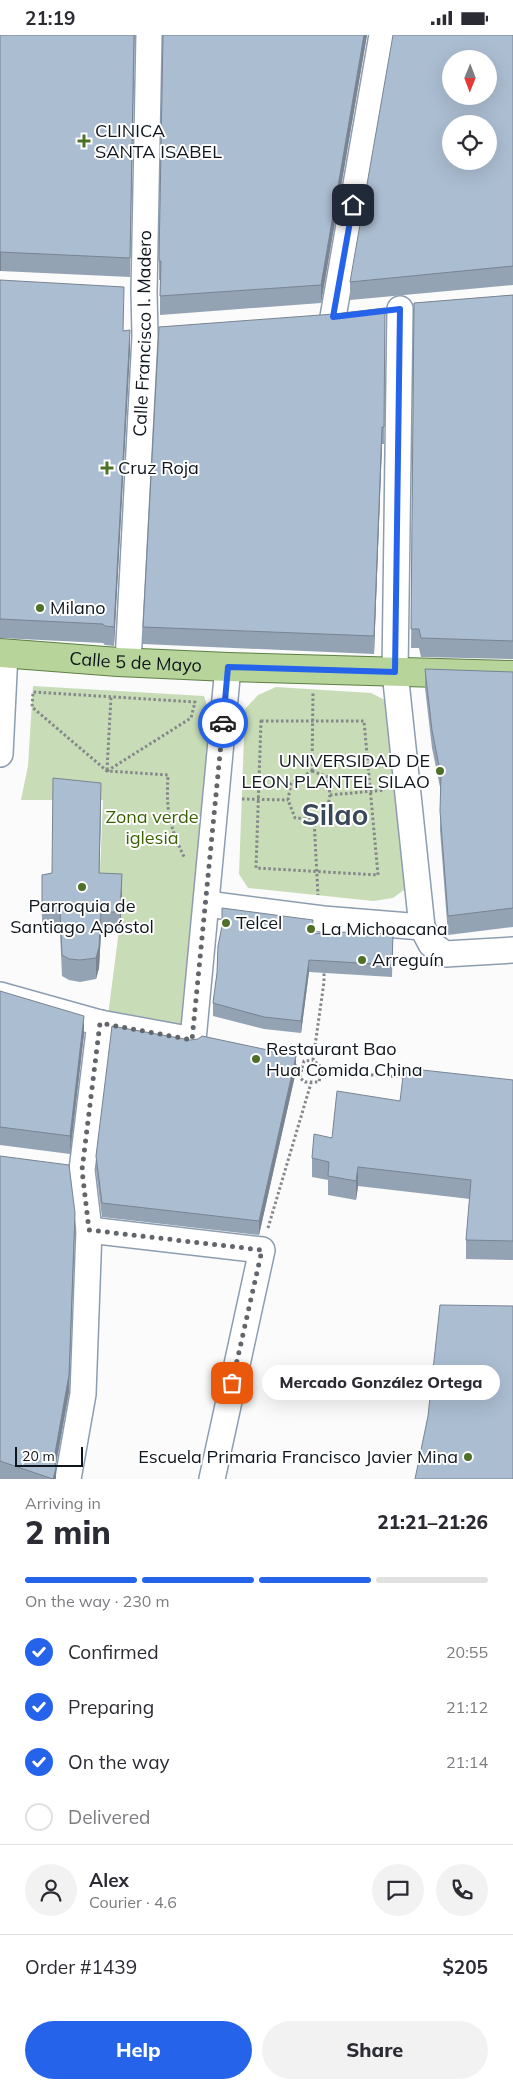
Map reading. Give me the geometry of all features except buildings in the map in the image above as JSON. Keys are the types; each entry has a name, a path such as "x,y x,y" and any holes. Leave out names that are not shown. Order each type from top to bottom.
{"main road":[{"name":"Calle 5 de Mayo","path":"2,653 228,667 513,675"}],"street":[{"name":"Calle Francisco I. Madero","path":"128,662 155,333 134,291 149,35"},
{"path":"333,317 382,35"},
{"path":"400,309 395,672 422,927 431,945 446,954 513,950"},
{"path":"0,754 2,653"},
{"path":"0,995 100,1023 192,1040 207,904 228,667"},
{"path":"207,904 323,919 422,927"},
{"path":"68,1479 83,1394 89,1230 73,1168 100,1023"},
{"path":"89,1230 262,1250 212,1479"}],"path":[{"path":"312,771 313,690"},
{"path":"107,771 191,718 195,702 33,692 32,707 107,771 168,775 167,806 173,833 186,860"},
{"path":"107,771 111,697"},
{"path":"261,721 312,721 364,721 372,792 378,875 256,868 261,721"},
{"path":"312,771 328,777 330,795 327,811 314,819 295,818 288,800 291,783 312,771"},
{"path":"330,795 387,790"},
{"path":"242,799 288,800"},
{"path":"314,819 318,895"},
{"path":"313,1060 324,981 324,965"},
{"path":"313,1060 320,1066 321,1072 318,1082 305,1082 300,1078 302,1068 304,1061 313,1060"},
{"path":"286,1061 302,1068"},
{"path":"321,1072 410,1077"},
{"path":"262,1250 311,1083"}],"green space":[{"name":"Zona verde iglesia","path":"33,686 204,696 214,729 183,1031 108,1015 121,915 99,894 103,800 21,800 28,766"},
{"path":"276,687 371,693 387,701 408,887 393,898 373,901 248,888 239,874 245,709 258,695"}],"way so far":[{"path":"223,723 207,904 192,1040 100,1023 82,1170 89,1230 262,1250 232,1383"}],"place":[{"name":"CLINICA SANTA ISABEL","path":"84,141"},
{"name":"Cruz Roja","path":"107,468"},
{"name":"Milano","path":"40,608"},
{"name":"UNIVERSIDAD DE LEON PLANTEL SILAO","path":"440,771"},
{"name":"Parroquia de Santiago Apóstol","path":"82,887"},
{"name":"Telcel","path":"226,923"},
{"name":"La Michoacana","path":"311,929"},
{"name":"Arreguín","path":"362,960"},
{"name":"Restaurant Bao Hua Comida China","path":"256,1059"},
{"name":"Mercado González Ortega","path":"232,1383"},
{"name":"Escuela Primaria Francisco Javier Mina","path":"468,1457"}],"district":[{"name":"Silao","path":"335,815"}],"route":[{"path":"223,723 228,667 395,672 400,309 333,317 353,205"}]}
